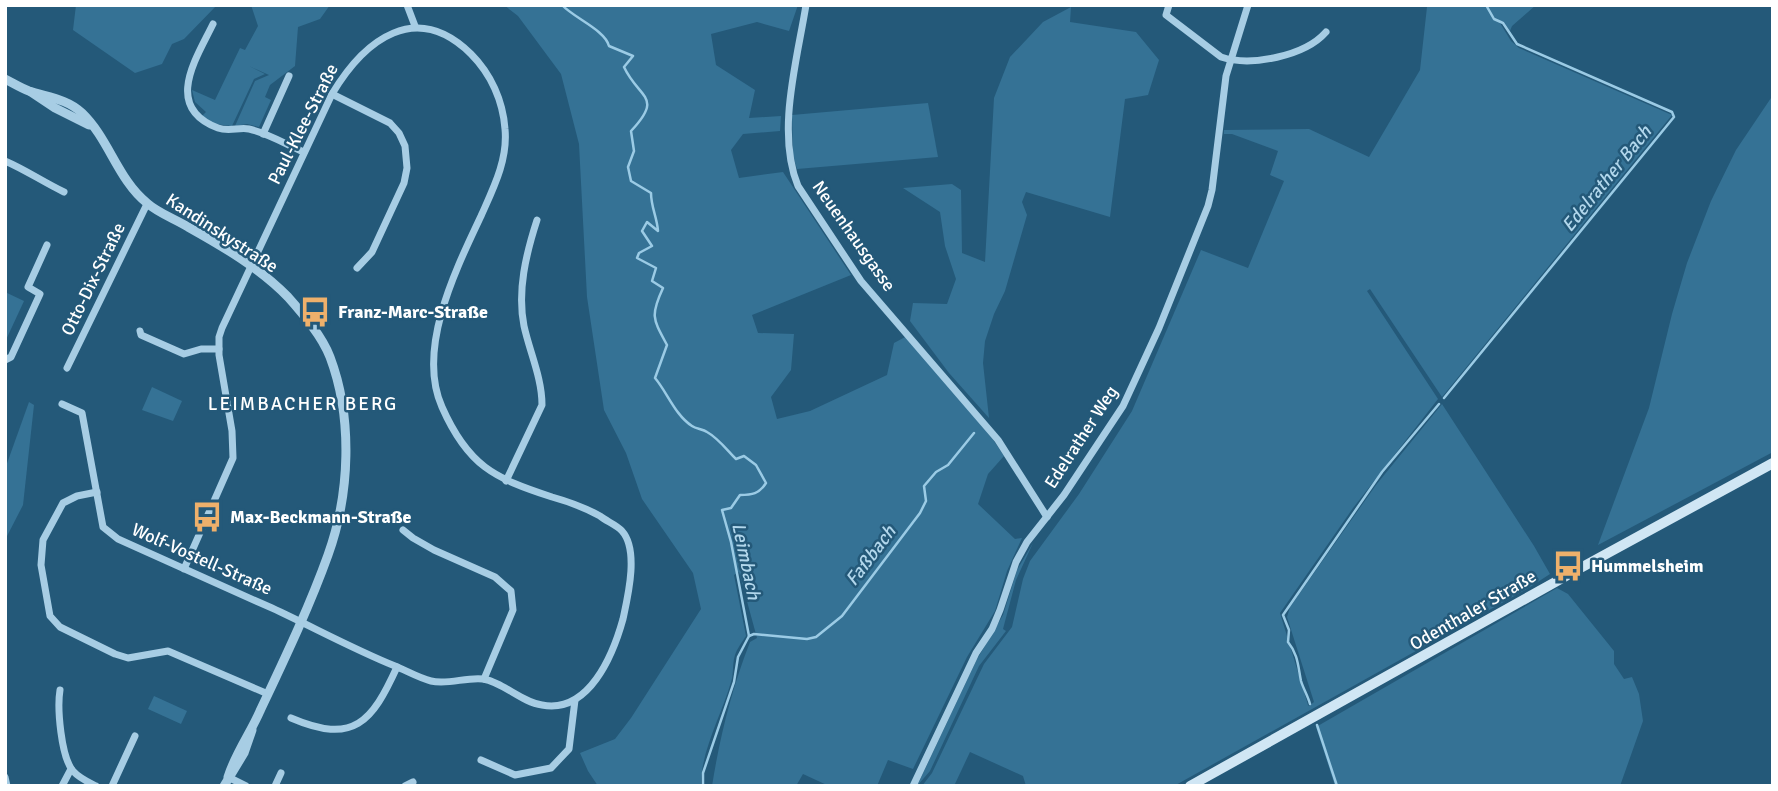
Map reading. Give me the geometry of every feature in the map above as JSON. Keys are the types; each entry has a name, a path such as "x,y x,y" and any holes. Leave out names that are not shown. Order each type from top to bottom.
{"main road":[{"name":"Odenthaler Straße","path":"1190,786 1597,558 1773,463"}],"street":[{"path":"301,621 432,681 484,679 541,705 562,705 575,700 602,671 619,634 628,599 632,557 623,531 584,506 506,481 478,463 452,427 435,391 433,353 444,309 463,256 502,165 505,128 497,92 478,61 452,36 433,28 415,26 407,5"},
{"name":"Neuenhausgasse","path":"806,5 791,95 788,143 791,169 798,186 862,281 998,440 1047,517"},
{"path":"1169,5 1166,15 1221,57 1230,60 1277,58 1317,43 1326,32"},
{"name":"Edelrather Weg","path":"913,786 976,653 992,629 1016,562 1027,542 1123,405 1159,328 1208,206 1226,76 1248,5"},
{"path":"213,24 186,83 191,108 200,119 216,127 230,130 247,128 304,152"},
{"name":"Paul-Klee-Straße","path":"251,266 332,94 353,62 379,40 415,26"},
{"path":"263,134 289,76"},
{"name":"Kandinskystraße","path":"5,79 94,127 147,204 251,266 287,296 330,355 342,407 346,442 342,498 329,555 253,724 244,753 226,781"},
{"path":"332,94 390,123 405,146 407,168 404,183 372,252 357,268"},
{"path":"5,161 64,192"},
{"name":"Otto-Dix-Straße","path":"67,368 147,204"},
{"path":"506,481 542,405 542,393 525,328 521,296 523,275 537,220"},
{"path":"5,360 11,358 40,294 28,287 47,245"},
{"path":"184,569 233,458 232,431 219,349 222,328 251,266"},
{"path":"140,331 141,335 184,354 201,349 219,349"},
{"name":"Wolf-Vostell-Straße","path":"62,404 82,413 103,527 118,539 301,621"},
{"path":"97,492 77,496 63,503 43,540 41,565 50,616 60,627 115,654 128,658 168,652 268,694"},
{"path":"403,530 434,550 495,577 511,591 513,610 484,679"},
{"path":"291,718 324,730 344,729 358,724 372,715 383,699 397,667"},
{"path":"60,690 58,701 66,760 77,776 96,786"},
{"path":"481,760 515,775 551,768 569,749 575,700"},
{"path":"112,786 135,736"},
{"path":"62,786 71,769"},
{"path":"275,786 281,773"},
{"path":"5,777 7,786"},
{"path":"226,781 246,786"}],"shaded area":[{"path":"76,5 217,5 184,39 172,44 162,64 135,73 73,30"},
{"path":"251,5 330,5 320,19 298,27 295,66 270,85 265,97 271,100 259,127 247,124 235,126 255,81 269,75 249,66 265,74 254,79 232,126 214,124 202,116 206,112 195,102 192,90 215,100 240,48 245,50 258,26"},
{"path":"504,5 798,5 789,31 757,22 711,34 716,65 755,90 749,118 781,116 780,131 743,134 731,150 739,178 783,172 851,275 752,315 758,333 794,334 791,370 771,397 777,419 810,411 887,375 894,343 907,336 1004,456 988,474 978,504 1015,539 1022,538 1007,571 995,611 967,657 913,769 888,760 877,786 829,786 803,774 796,786 712,786 732,695 750,642 757,638 739,572 734,575 746,636 735,655 732,679 704,760 701,786 598,786 588,771 580,753 615,739 701,609 693,573 642,499 626,453 604,410 587,297 579,144 561,74 518,16"},
{"path":"1424,5 1536,5 1512,26 1510,31 1503,21 1500,23 1511,41 1519,48 1672,115 1442,397 1370,289 1367,291 1438,399 1353,508 1280,613 1308,705 1314,702 1287,617 1290,607 1376,485 1442,404 1550,574 1174,786 1026,786 1023,776 970,752 954,786 922,786 932,773 984,664 1012,627 1030,561 1079,494 1132,411 1201,250 1248,268 1284,181 1270,175 1278,151 1232,134 1224,134 1224,130 1309,129 1369,157 1420,70 1427,7"},
{"path":"1071,7 1070,22 1136,32 1159,60 1148,95 1125,99 1110,217 1026,192 1022,202 1027,215 1005,291 985,341 983,363 989,418 949,373 910,321 913,303 947,304 956,279 945,246 940,212 903,188 952,184 961,190 962,253 985,262 994,98 1010,57 1043,22"},
{"path":"1773,95 1773,452 1598,545 1649,408 1687,263 1711,201 1736,150"},
{"path":"928,103 938,157 797,169 793,156 792,115"},
{"path":"5,292 24,301 5,342"},
{"path":"152,387 182,401 173,421 142,410"},
{"path":"29,402 34,405 23,505 5,540 5,469"},
{"path":"1033,543 1016,580 1003,629 1006,631 979,666 930,771 917,786 976,661 1003,615 1017,570"},
{"path":"1557,588 1568,594 1614,651 1614,664 1624,679 1632,677 1639,694 1643,721 1620,786 1335,786 1316,727"},
{"path":"154,696 187,711 181,724 148,709"}],"waterway":[{"name":"Leimbach","path":"562,5 596,29 609,46 633,56 624,67 646,98 646,111 631,131 634,151 628,167 631,181 651,193 658,231 647,222 642,231 652,246 639,253 637,258 656,268 652,281 663,288 656,305 655,317 667,345 655,378 686,421 719,441 736,459 744,456 756,465 766,483 755,493 740,495 731,508 722,510 749,636 738,657 734,682 703,773 703,786"},
{"name":"Edelrather Bach","path":"1444,398 1674,117 1672,112 1517,44 1503,23 1494,19 1486,5"},
{"name":"Edelrather Bach","path":"1310,704 1301,681 1296,656 1288,642 1289,630 1283,615 1382,472 1439,404"},
{"name":"Faßbach","path":"749,636 754,634 807,639 816,637 842,616 920,513 926,501 924,486 936,472 948,465 974,433"},
{"name":"Edelrather Bach","path":"1317,725 1337,786"}],"place":[{"name":"Franz-Marc-Straße","path":"315,312"},
{"name":"Max-Beckmann-Straße","path":"207,517"},
{"name":"Hummelsheim","path":"1568,566"}],"district":[{"name":"LEIMBACHER BERG","path":"303,403"}]}
